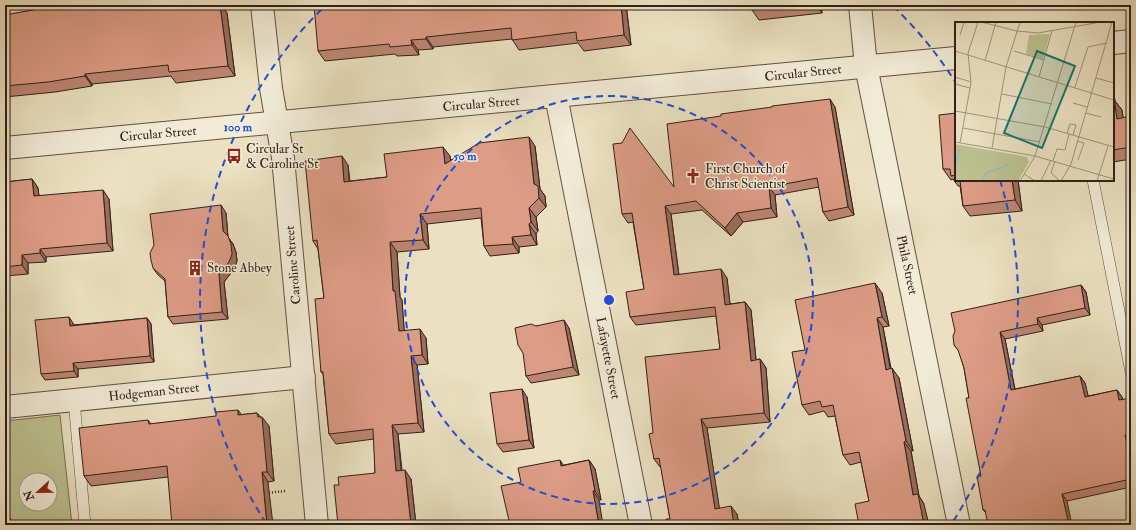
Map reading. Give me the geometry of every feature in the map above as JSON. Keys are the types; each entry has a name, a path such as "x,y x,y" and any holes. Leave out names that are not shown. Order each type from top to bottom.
{"street":[{"name":"Caroline Street","path":"262,5 272,88 283,158 317,525"},
{"name":"Phila Street","path":"860,5 866,66 959,525"},
{"path":"1114,43 1131,41"},
{"name":"Circular Street","path":"5,148 955,58"},
{"name":"Lafayette Street","path":"556,96 641,525"},
{"name":"Hodgeman Street","path":"5,407 304,377"}],"lane":[{"path":"1092,181 1131,372"},
{"path":"74,400 85,525"}],"path":[{"path":"262,494 286,492"}],"green space":[{"path":"60,415 72,525 5,525 5,421"}],"building":[{"path":"44,5 220,5 228,66 169,72 168,65 85,74 85,76 48,82 5,86 5,15 44,8"},
{"path":"314,5 621,5 624,35 577,41 576,32 512,40 511,28 426,37 426,39 411,40 412,45 390,47 389,44 318,51"},
{"path":"751,5 795,5 752,10"},
{"path":"1114,98 1117,119 1131,116 1131,147 1114,150"},
{"path":"830,99 848,207 823,212 817,178 769,187 771,208 737,213 725,228 696,201 665,206 674,275 721,269 725,305 745,302 751,361 760,359 764,413 701,419 715,509 731,506 734,525 667,525 666,519 670,519 659,458 654,459 649,434 653,433 645,357 720,349 715,307 630,317 626,292 644,289 632,213 622,214 613,144 622,143 630,128 674,187 667,124 721,116 721,114 772,106"},
{"path":"955,113 955,175 951,176 950,169 943,169 939,115"},
{"path":"529,137 534,184 538,186 539,198 529,208 531,235 512,237 513,244 484,246 481,208 420,214 423,240 390,242 393,291 395,291 399,331 420,329 422,355 411,356 418,423 392,425 396,471 405,470 411,525 338,525 334,485 339,485 338,477 375,473 373,429 329,434 323,372 321,372 315,299 324,298 317,240 313,241 305,161 342,156 344,182 387,177 384,154 443,147 445,164 479,143"},
{"path":"32,179 34,196 103,190 107,243 40,249 40,253 22,255 22,265 5,267 5,182"},
{"path":"960,181 1012,181 1015,200 963,206"},
{"name":"Stone Abbey","path":"221,205 223,231 228,236 232,254 229,262 219,274 222,312 168,317 165,279 153,268 151,260 150,253 154,245 150,214"},
{"path":"875,283 882,317 877,318 886,370 892,368 906,441 904,442 913,495 918,494 924,525 859,525 855,504 869,501 859,452 843,455 833,405 822,407 820,401 802,405 792,352 805,350 795,300"},
{"path":"1081,285 1085,308 1037,318 1038,324 1000,332 1011,390 1080,376 1085,397 1117,390 1119,400 1131,398 1131,434 1125,435 1131,463 1131,479 1062,494 1069,525 988,525 985,510 983,510 977,476 981,476 966,398 969,398 964,368 958,350 954,345 953,336 955,331 951,313"},
{"path":"69,317 70,326 147,318 150,356 73,363 74,371 41,374 35,320"},
{"path":"564,320 573,367 526,376 523,353 518,345 515,328 531,324 536,326"},
{"path":"522,389 529,440 497,444 490,393"},
{"path":"238,410 238,415 257,413 258,417 262,417 267,472 262,472 267,525 172,525 167,466 84,476 79,428 148,420 149,424 216,416 216,412"},
{"path":"560,460 561,466 589,460 595,491 593,491 599,525 510,525 501,486 521,482 518,468"}],"place":[{"name":"Circular St & Caroline St","path":"234,156"},
{"name":"First Church of Christ Scientist","path":"693,176"},
{"name":"Stone Abbey","path":"195,268"}]}
